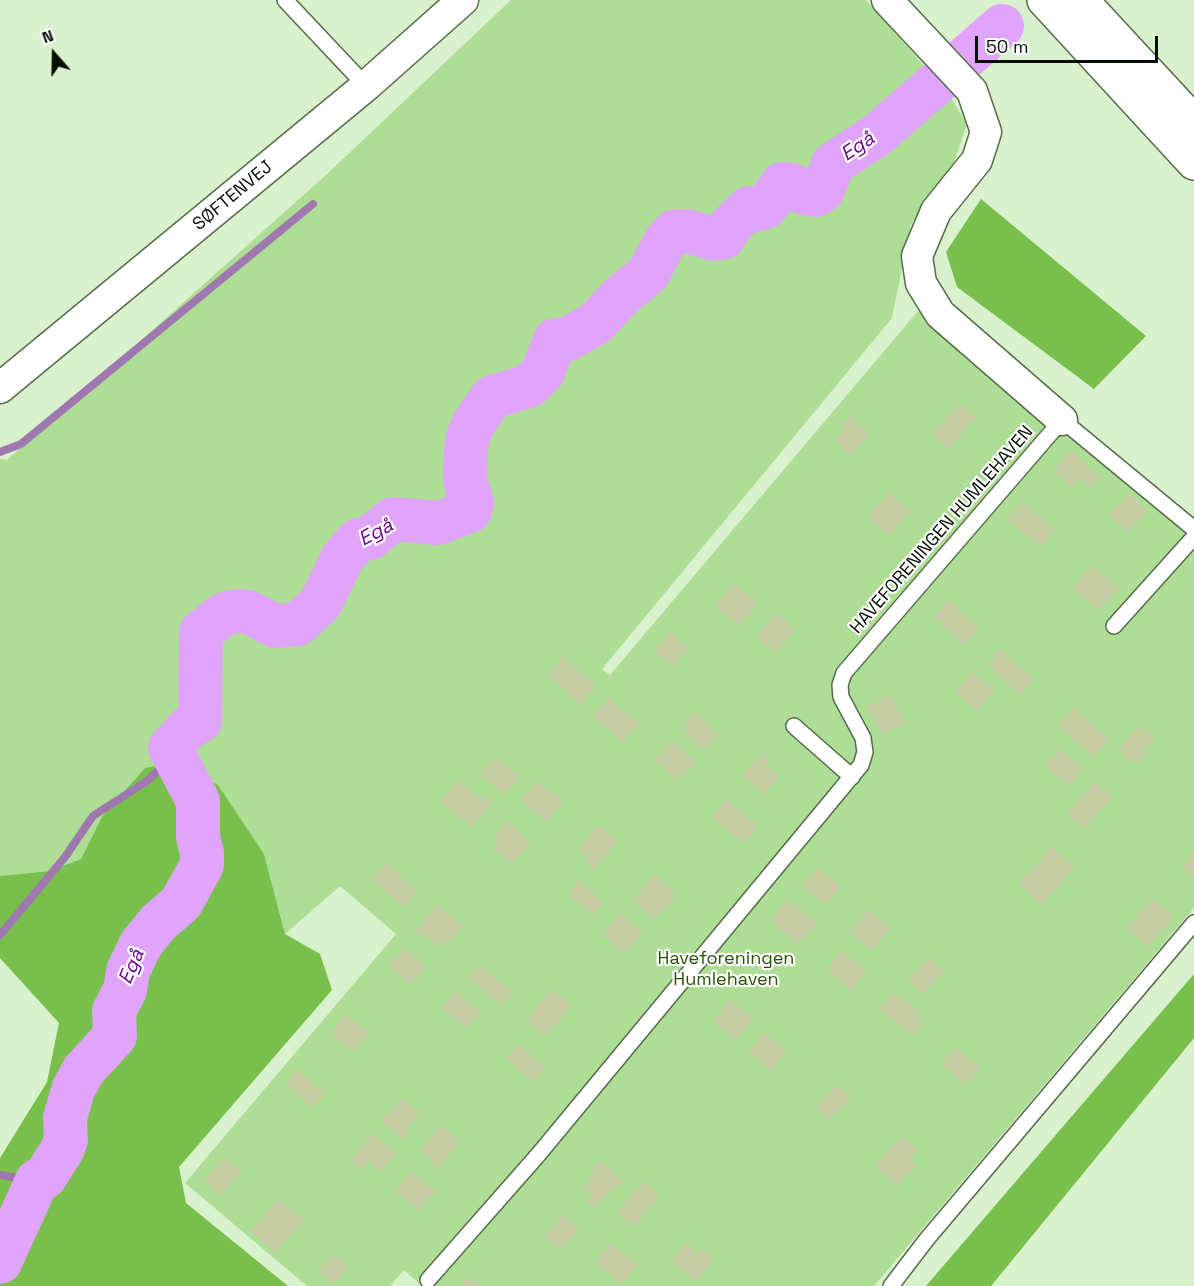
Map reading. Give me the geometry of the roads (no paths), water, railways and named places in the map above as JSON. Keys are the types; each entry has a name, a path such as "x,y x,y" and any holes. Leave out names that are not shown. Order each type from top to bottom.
{"main road":[{"path":"1044,0 1194,163"},
{"path":"1081,0 1194,122"}],"street":[{"name":"SØFTENVEJ","path":"0,388 366,86 463,0"},
{"path":"887,0 972,91 986,132 977,160 936,211 917,256 921,283 940,314 1062,420"}],"lane":[{"path":"285,0 366,86"},
{"path":"1062,420 1194,529"},
{"name":"HAVEFORENINGEN HUMLEHAVEN","path":"428,1280 538,1155 861,765 865,752 862,738 842,697 840,685 844,673 1062,420"},
{"path":"1114,626 1194,537"},
{"path":"794,726 852,777"},
{"path":"891,1286 927,1239 1194,923"}],"waterway":[{"name":"Egå","path":"0,1262 37,1181 45,1177 62,1150 66,1140 65,1118 73,1090 83,1071 115,1036 114,1011 125,990 128,971 141,944 158,923 181,903 202,865 198,837 198,801 170,748 189,727 200,721 201,632 224,614 236,611 249,612 275,626 298,624 320,604 343,557 358,540 370,538 393,519 438,523 470,511 472,503 465,480 468,436 492,397 529,386 543,372 555,340 566,340 596,323 621,296 648,274 666,240 675,231 687,231 714,239 724,237 731,225 749,208 757,210 766,207 782,184 792,185 804,193 816,195 823,190 833,164 877,135 1002,26"},
{"path":"0,452 21,444 313,204"},
{"path":"0,935 65,857 93,816 147,781 174,756"},
{"path":"0,1175 37,1181"}],"park label":[{"name":"Haveforeningen Humlehaven","path":"726,969"}]}
